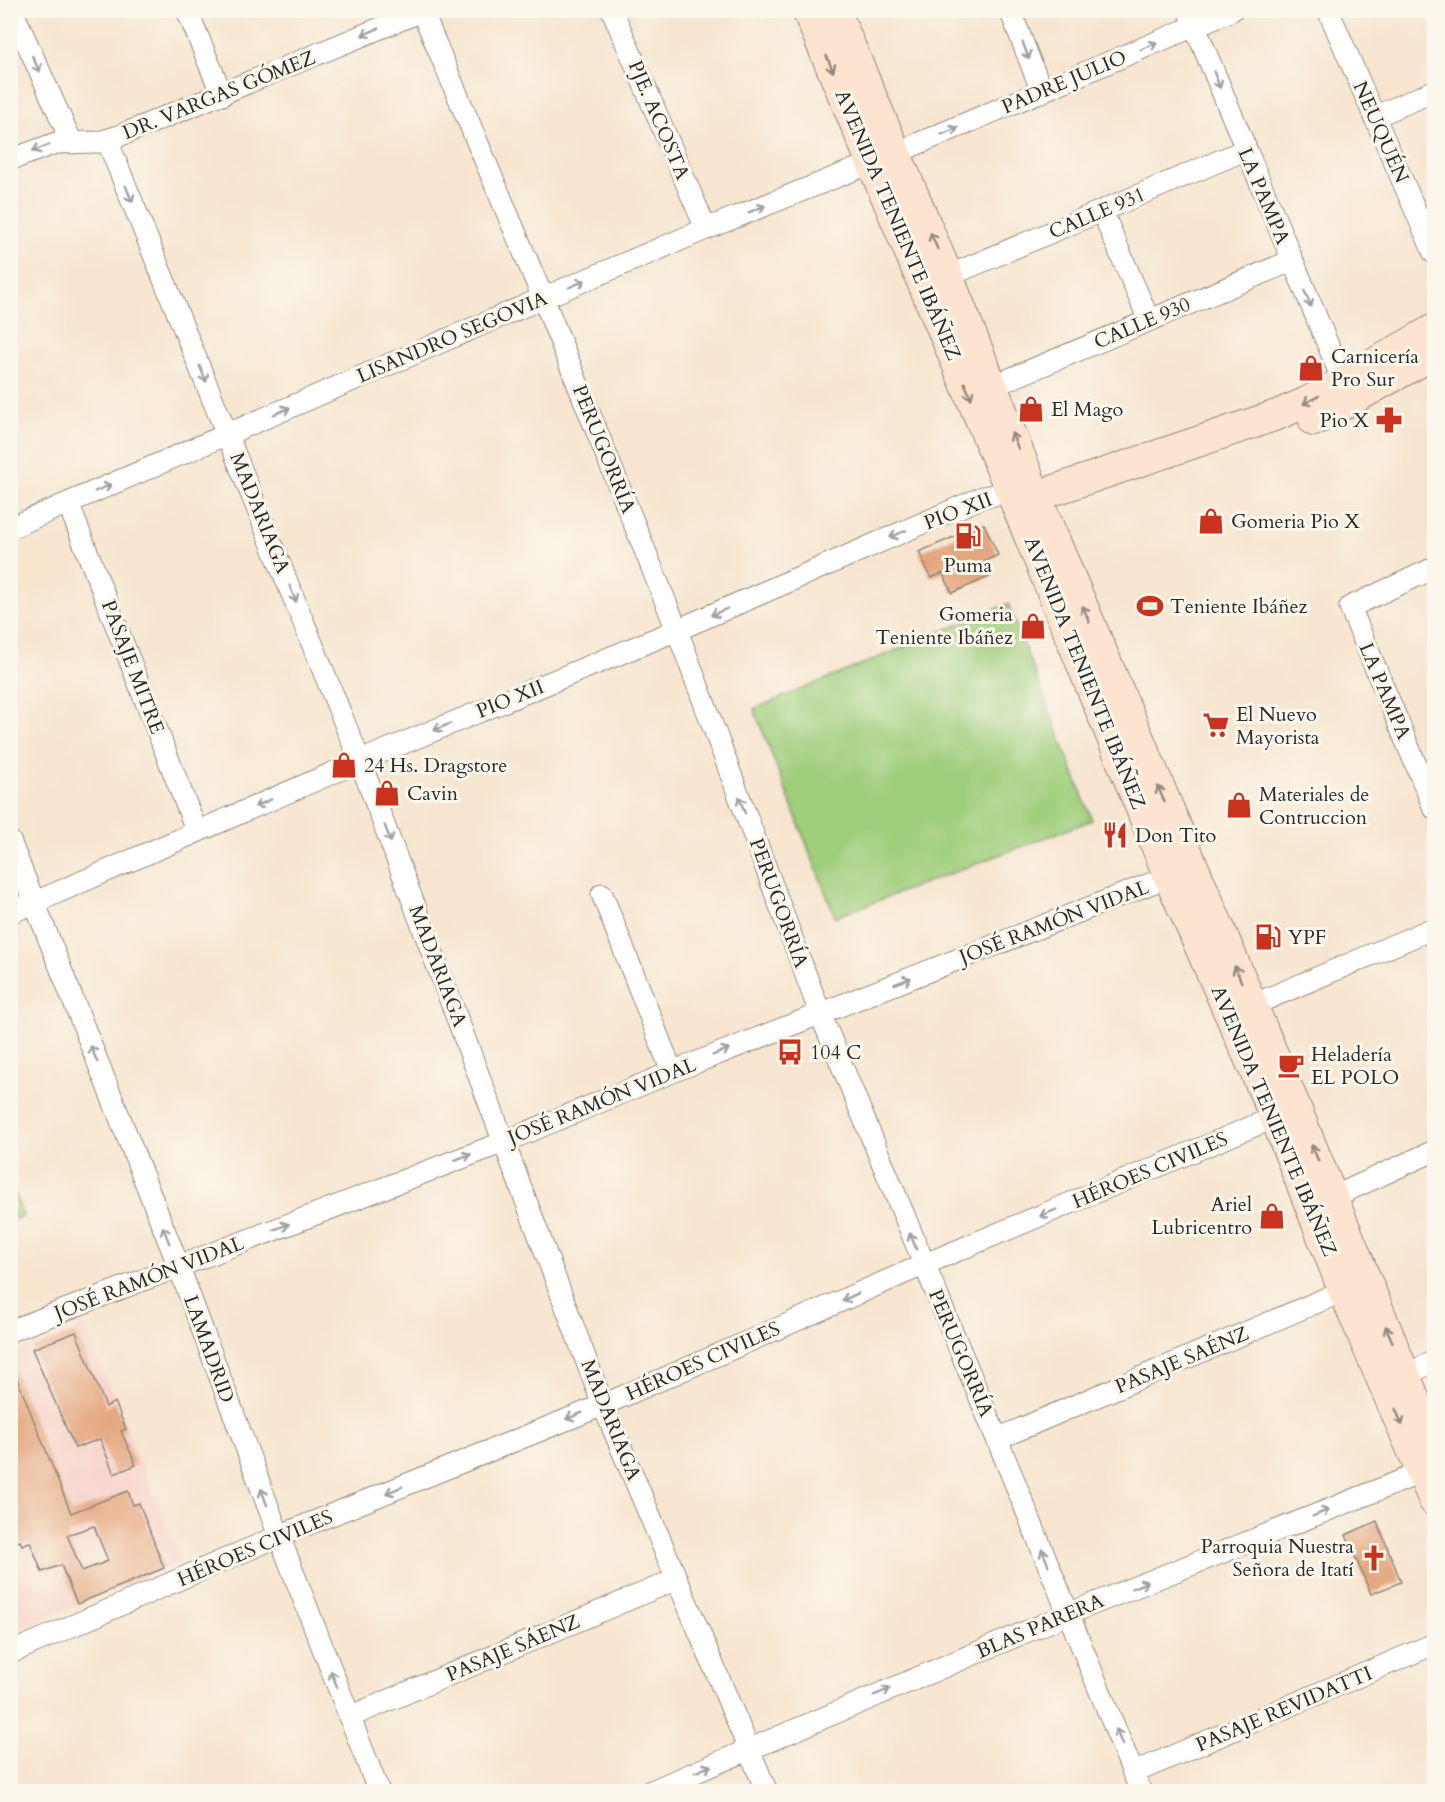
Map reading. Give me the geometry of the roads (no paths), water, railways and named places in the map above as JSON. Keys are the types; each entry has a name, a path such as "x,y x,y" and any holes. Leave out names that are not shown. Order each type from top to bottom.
{"main road":[{"name":"AVENIDA TENIENTE IBÁÑEZ","path":"807,10 948,276 993,386 1028,506"},
{"name":"AVENIDA TENIENTE IBÁÑEZ","path":"835,10 884,158 1180,872 1286,1113 1430,1462"},
{"path":"1028,506 1307,402 1434,330"},
{"path":"1028,506 1259,442 1315,421 1434,354"},
{"name":"AVENIDA TENIENTE IBÁÑEZ","path":"1286,1113 1333,1197 1356,1286 1406,1375 1430,1462 1434,1501"}],"street":[{"path":"12,10 72,142"},
{"path":"187,10 222,95"},
{"name":"PJE. ACOSTA","path":"612,10 706,230"},
{"path":"1010,10 1042,92"},
{"name":"PADRE JULIO","path":"884,158 1042,92 1191,18 1232,10"},
{"name":"NEUQUÉN","path":"1328,10 1434,254"},
{"name":"DR. VARGAS GÓMEZ","path":"10,160 56,143 107,140 222,95 394,16 423,11"},
{"name":"PERUGORRÍA","path":"423,11 543,298 677,630 820,1013 1137,1782"},
{"name":"LA PAMPA","path":"1191,18 1343,381"},
{"path":"1374,117 1434,91"},
{"name":"MADARIAGA","path":"107,140 360,760 603,1405 767,1791"},
{"name":"CALLE 931","path":"948,276 1245,150"},
{"name":"LISANDRO SEGOVIA","path":"10,528 543,298 884,158"},
{"path":"1101,211 1149,320"},
{"name":"CALLE 930","path":"993,386 1291,261"},
{"name":"PIO XII","path":"10,913 360,760 677,630 983,497 1028,506"},
{"name":"PASAJE MITRE","path":"68,503 197,832"},
{"name":"LA PAMPA","path":"1434,568 1350,607 1434,808"},
{"name":"LAMADRID","path":"10,841 179,1267 279,1536 379,1791"},
{"name":"JOSÉ RAMÓN VIDAL","path":"10,1331 504,1142 672,1072 1180,872"},
{"path":"602,894 672,1072"},
{"path":"1241,1010 1434,928"},
{"name":"HÉROES CIVILES","path":"10,1653 279,1536 603,1405 923,1265 1286,1113"},
{"path":"1333,1197 1434,1151"},
{"name":"PASAJE SAÉNZ","path":"997,1439 1356,1286"},
{"path":"1406,1375 1434,1362"},
{"name":"BLAS PARERA","path":"649,1791 1430,1462"},
{"name":"PASAJE SÁENZ","path":"349,1717 677,1579"},
{"name":"PASAJE REVIDATTI","path":"1137,1782 1434,1644"}],"place":[{"name":"Carnicería Pro Sur","path":"1311,368"},
{"name":"El Mago","path":"1031,409"},
{"name":"Pio X","path":"1389,420"},
{"name":"Gomeria Pio X","path":"1211,521"},
{"name":"Puma","path":"968,536"},
{"name":"Teniente Ibáñez","path":"1150,606"},
{"name":"Gomeria Teniente Ibáñez","path":"1033,626"},
{"name":"El Nuevo Mayorista","path":"1216,725"},
{"name":"24 Hs. Dragstore","path":"344,765"},
{"name":"Cavin","path":"387,793"},
{"name":"Materiales de Contruccion","path":"1239,805"},
{"name":"Don Tito","path":"1115,835"},
{"name":"YPF","path":"1268,937"},
{"name":"104 C","path":"790,1052"},
{"name":"Heladería EL POLO","path":"1291,1065"},
{"name":"Ariel Lubricentro","path":"1272,1216"},
{"name":"Parroquia Nuestra Señora de Itatí","path":"1374,1558"}]}
